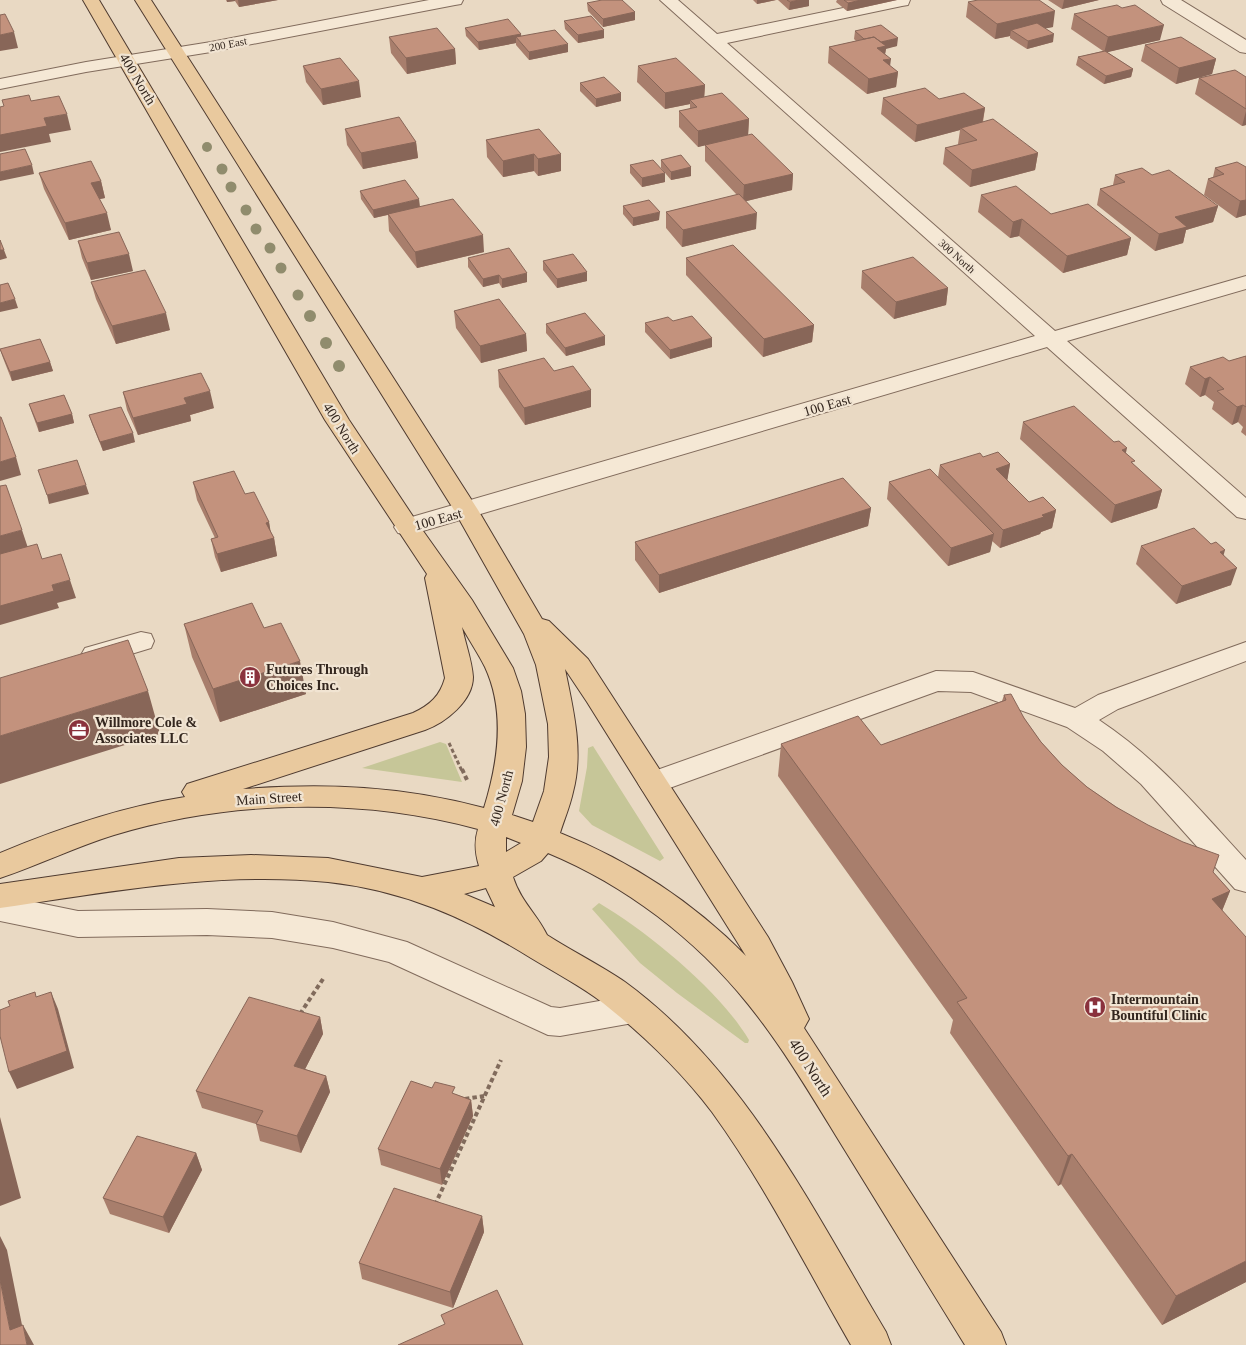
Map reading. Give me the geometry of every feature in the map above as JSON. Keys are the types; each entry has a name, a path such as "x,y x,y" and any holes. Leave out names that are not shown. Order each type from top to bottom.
{"main road":[{"name":"400 North","path":"91,0 336,420 407,528 435,565 488,647 499,668 507,691 511,714 512,747 507,781 490,839 495,873 512,910 538,946 613,992 686,1058 722,1099 755,1145 872,1345"},
{"path":"143,0 466,510 522,606 537,634 550,665 562,724 563,757 559,792 543,838 530,853 495,873 457,883 422,889"},
{"path":"114,823 190,795 415,723 434,715 445,706 456,688 458,668 435,565"},
{"path":"522,606 578,666 757,946 776,982 807,1060"},
{"name":"Main Street","path":"0,866 71,837 114,823 201,804 297,796 350,796 404,801 495,821 543,838"},
{"name":"400 North","path":"543,838 589,858 635,884 672,909 706,937 743,974 772,1008 807,1060 987,1345"},
{"path":"0,896 179,870 251,867 328,870 422,889 502,924 538,946"}],"street":[{"name":"200 East","path":"0,84 455,0"},
{"name":"300 North","path":"668,0 1246,511"},
{"path":"1169,0 1246,48"},
{"path":"714,40 902,1"},
{"name":"100 East","path":"407,528 1246,282"},
{"path":"75,661 141,641"},
{"path":"1077,720 1108,702 1246,651"},
{"path":"653,783 936,681 973,682 1077,720 1113,744 1151,776 1246,880"},
{"path":"0,908 78,924 207,922 272,925 333,935 396,951 548,1021 560,1022 633,1009"}],"path":[{"path":"446,738 467,781 468,788"},
{"path":"297,1018 323,979"},
{"path":"431,1214 501,1060"},
{"path":"458,1098 484,1096"}],"green space":[{"path":"440,742 446,744 462,782 362,768"},
{"path":"593,746 664,858 660,861 592,825 579,811 587,767 588,748"},
{"path":"599,903 660,946 702,983 736,1021 749,1040 748,1043 745,1043 677,993 640,963 592,909"}],"building":[{"path":"602,0 622,0 635,12 603,19 587,3"},
{"path":"844,0 861,0 848,3"},
{"path":"978,0 1039,0 1055,11 997,24 968,2"},
{"path":"1117,5 1122,8 1135,5 1164,25 1108,37 1074,14"},
{"path":"5,14 14,32 0,35 0,15"},
{"path":"591,16 604,30 578,35 564,21"},
{"path":"508,19 521,34 478,42 465,28"},
{"path":"1037,23 1054,34 1028,41 1011,30"},
{"path":"881,25 898,38 881,42 874,37 864,39 855,31"},
{"path":"437,28 455,49 406,58 389,37"},
{"path":"555,30 568,44 529,52 516,37"},
{"path":"874,37 886,46 877,48 891,59 883,60 898,72 869,79 829,47"},
{"path":"1181,37 1216,59 1179,68 1145,45"},
{"path":"1105,51 1133,69 1106,76 1078,57"},
{"path":"340,58 359,81 321,89 303,66"},
{"path":"676,58 705,85 665,93 638,66"},
{"path":"1235,70 1246,77 1246,109 1199,78"},
{"path":"604,77 621,93 596,99 580,83"},
{"path":"925,88 939,99 964,93 985,108 917,125 883,98"},
{"path":"722,93 749,119 698,131 679,111 697,107 690,100"},
{"path":"29,95 31,101 59,96 67,114 44,118 47,126 0,135 0,107 4,106 2,100"},
{"path":"399,117 416,142 361,153 345,129"},
{"path":"993,119 1038,153 972,170 945,148 977,140 961,128"},
{"path":"539,129 561,154 538,159 534,154 503,161 486,140"},
{"path":"752,134 793,174 744,185 705,145"},
{"path":"25,149 32,165 0,172 0,154"},
{"path":"681,155 691,167 671,172 661,160"},
{"path":"653,160 665,173 642,178 630,165"},
{"path":"91,161 101,181 91,183 107,213 65,223 39,173"},
{"path":"1237,162 1246,167 1246,200 1240,201 1208,179 1224,174 1215,168"},
{"path":"1142,168 1152,175 1169,170 1218,206 1175,217 1187,227 1159,234 1100,189 1125,182 1115,175"},
{"path":"405,180 419,199 373,210 360,191"},
{"path":"1016,186 1051,214 1088,204 1131,238 1067,256 1022,219 1013,222 981,195"},
{"path":"739,194 757,213 683,230 666,212"},
{"path":"453,199 483,235 415,252 388,214"},
{"path":"649,200 660,212 633,218 623,206"},
{"path":"119,232 129,254 87,263 78,241"},
{"path":"0,240 4,250 0,250"},
{"path":"733,245 814,325 764,339 686,258"},
{"path":"509,248 527,273 502,279 499,275 483,279 468,258"},
{"path":"573,254 587,272 557,279 543,261"},
{"path":"913,257 948,288 896,302 862,271"},
{"path":"145,270 166,313 112,326 91,282"},
{"path":"8,283 15,299 0,303 0,285"},
{"path":"499,299 526,334 480,346 454,311"},
{"path":"585,313 605,336 565,348 546,324"},
{"path":"692,316 712,338 670,350 645,323 668,317 673,321"},
{"path":"40,339 50,362 10,372 0,349"},
{"path":"1246,356 1246,407 1243,405 1237,407 1217,391 1224,389 1210,377 1205,379 1190,367 1223,357 1229,361"},
{"path":"544,358 554,371 573,366 591,390 524,408 498,370"},
{"path":"201,373 210,391 184,398 187,404 133,418 123,392"},
{"path":"64,395 72,414 37,423 29,404"},
{"path":"1074,406 1114,442 1119,441 1127,448 1122,450 1135,461 1131,462 1162,490 1115,505 1023,422"},
{"path":"121,407 133,433 100,442 89,415"},
{"path":"0,417 16,457 0,462"},
{"path":"998,452 1010,464 996,469 1029,502 1043,497 1056,510 1042,515 1044,517 1003,530 940,465 980,453 983,457"},
{"path":"77,460 86,485 47,495 38,470"},
{"path":"930,469 994,534 951,548 889,482"},
{"path":"234,471 245,494 254,492 269,522 266,523 274,538 217,554 211,539 218,537 193,482"},
{"path":"843,478 871,508 659,575 635,542"},
{"path":"6,485 22,530 0,536 0,486"},
{"path":"1194,528 1211,544 1216,542 1225,550 1220,552 1237,568 1182,586 1141,546"},
{"path":"37,544 42,559 61,554 70,580 52,585 54,591 0,606 0,554"},
{"path":"252,603 264,628 281,623 300,661 213,689 184,624"},
{"path":"128,640 148,691 0,736 0,678"},
{"name":"Intermountain Bountiful Clinic","path":"1011,694 1024,718 1041,742 1062,765 1087,787 1116,807 1148,825 1183,842 1219,855 1213,872 1230,891 1212,899 1246,937 1246,1261 1176,1296 1072,1154 1068,1156 957,1002 967,998 781,744 858,716 881,745 1006,700 1004,695"},
{"path":"35,992 36,997 51,992 67,1051 9,1072 0,1036 0,1010 10,1006 8,1001"},
{"path":"249,997 320,1017 294,1066 326,1076 297,1136 256,1124 263,1111 196,1091"},
{"path":"411,1081 432,1088 435,1082 455,1087 452,1093 471,1100 440,1169 378,1149"},
{"path":"137,1136 196,1153 163,1217 103,1198"},
{"path":"394,1188 482,1216 450,1292 359,1263"},
{"path":"0,1280 10,1330 23,1325 27,1345 0,1345"},
{"path":"497,1290 523,1345 398,1345 445,1324 441,1315"}],"place":[{"name":"Futures Through Choices Inc.","path":"250,677"},
{"name":"Willmore Cole & Associates LLC","path":"79,730"},
{"name":"Intermountain Bountiful Clinic","path":"1095,1007"}]}
